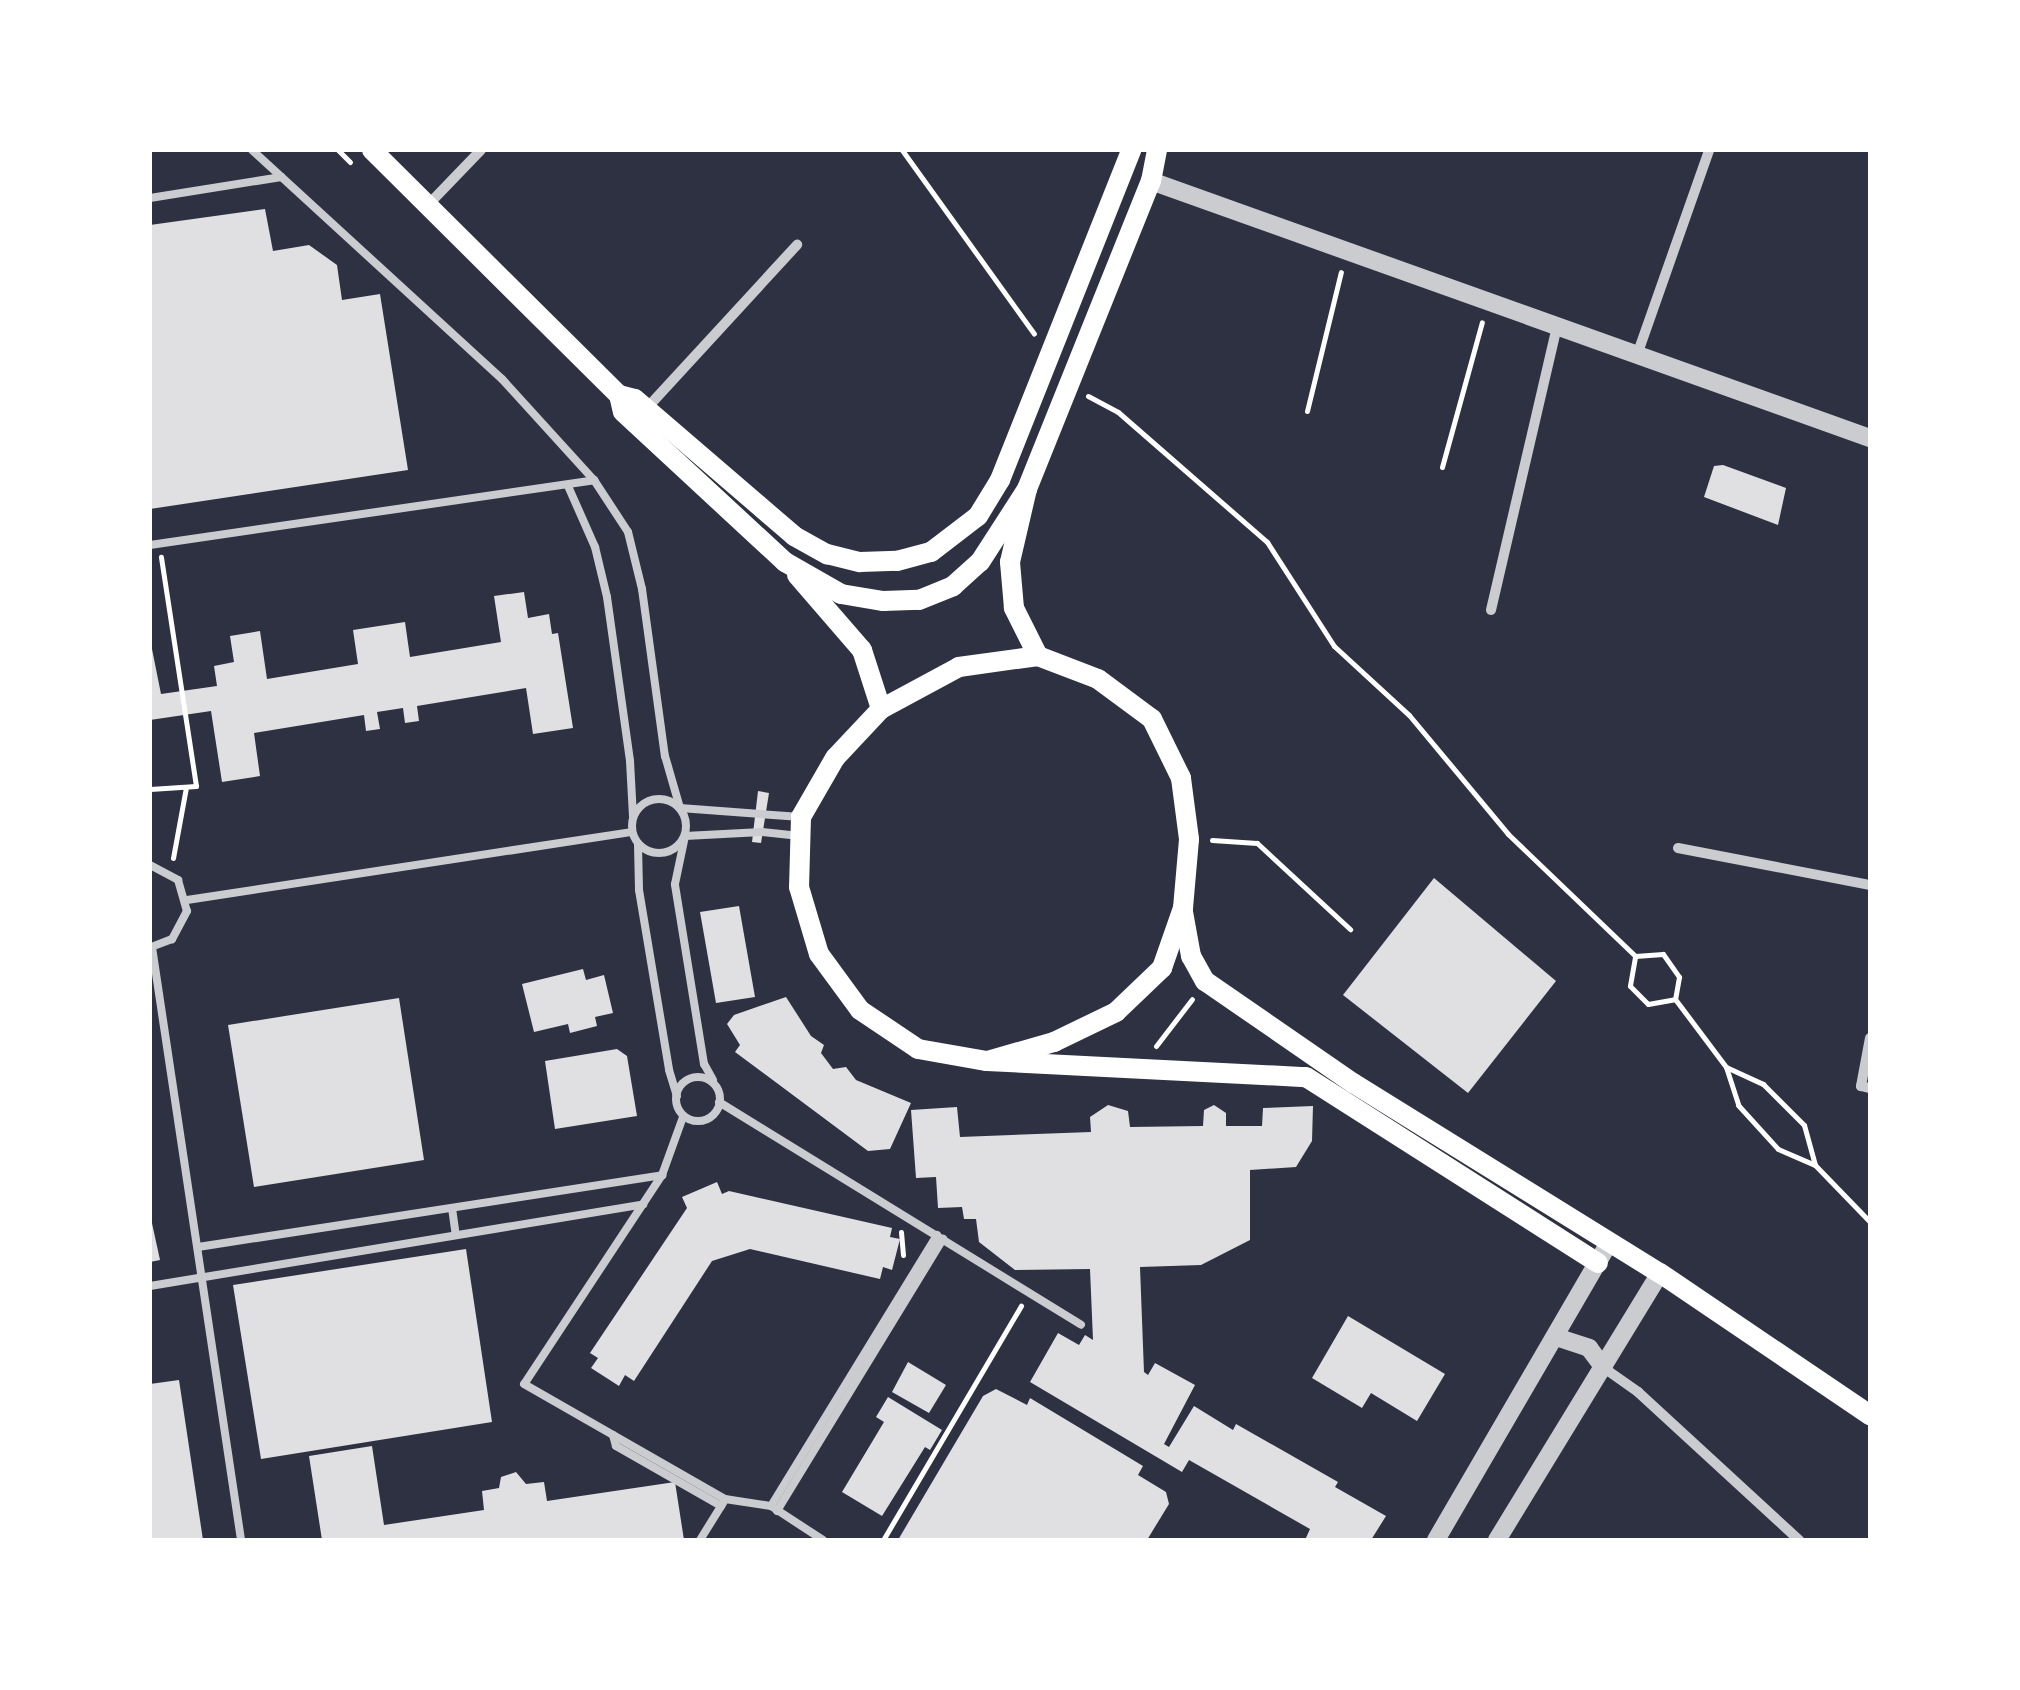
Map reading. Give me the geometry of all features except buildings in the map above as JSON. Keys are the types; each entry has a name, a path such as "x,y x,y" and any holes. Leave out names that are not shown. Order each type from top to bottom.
{"main road":[{"path":"372,150 619,395 624,412 785,562 862,650 881,709"},
{"path":"1038,656 1014,608 1010,562 1027,490 1151,181 1157,150"},
{"path":"619,395 636,399 794,536 827,554 860,562 897,561 931,552 978,516 1000,480 1125,152"},
{"path":"785,562 841,594 883,601 918,600 953,586 980,562 1027,490"},
{"path":"987,1061 1054,1042 1116,1012 1162,968 1182,908 1190,839 1180,778 1152,719 1098,679 1038,656 959,667 881,709 835,758 800,826 798,887 819,954 860,1010 918,1049 987,1061 1306,1077 1598,1262"},
{"path":"1182,908 1191,956 1206,981 1353,1083 1660,1274 1870,1415"}],"street":[{"path":"428,204 481,150"},
{"path":"1638,355 1709,150"},
{"path":"1151,181 1870,438"},
{"path":"646,409 797,245"},
{"path":"1491,610 1556,326"},
{"path":"1678,848 1870,885"},
{"path":"1865,1087 1870,1038"},
{"path":"1436,1540 1609,1243"},
{"path":"1498,1540 1660,1274"},
{"path":"1556,1337 1589,1348 1604,1368 1638,1392 1799,1540"}],"lane":[{"path":"252,150 502,379 594,480 628,532 642,589 665,756 687,821 675,884 704,1064 719,1102 1082,1325"},
{"path":"150,198 281,177"},
{"path":"155,545 594,480"},
{"path":"568,486 594,547 606,597 630,761 639,890 668,1070 683,1117 662,1175 524,1384 723,1502 774,1508 823,1540"},
{"path":"632,817 640,805 654,799 668,800 680,808 800,826"},
{"path":"686,836 800,826"},
{"path":"187,900 632,832"},
{"path":"638,844 650,853 664,854 677,848 686,836"},
{"path":"150,865 171,873 187,900 179,931 151,947 241,1540"},
{"path":"678,1096 690,1077 702,1074 713,1080"},
{"path":"683,1117 694,1123 707,1120 719,1102"},
{"path":"198,1248 662,1175"},
{"path":"150,1286 643,1204"},
{"path":"452,1208 456,1235"},
{"path":"774,1508 940,1237"},
{"path":"700,1540 723,1502"}],"path":[{"path":"902,150 1001,282 1047,354"},
{"path":"1308,412 1347,250"},
{"path":"1442,467 1488,300"},
{"path":"1069,386 1118,412 1266,542 1334,646 1409,715 1508,834 1635,956 1663,954 1679,977 1674,999"},
{"path":"150,789 196,786 155,545"},
{"path":"171,873 186,787"},
{"path":"1190,839 1258,843 1350,929"},
{"path":"1635,956 1630,986 1648,1004 1674,999"},
{"path":"1139,1068 1206,981"},
{"path":"1674,999 1726,1066 1738,1105 1778,1149 1815,1165 1869,1224"},
{"path":"1726,1066 1763,1084 1804,1124 1815,1165"},
{"path":"899,1226 905,1244 903,1260"},
{"path":"883,1540 1029,1292"}]}
